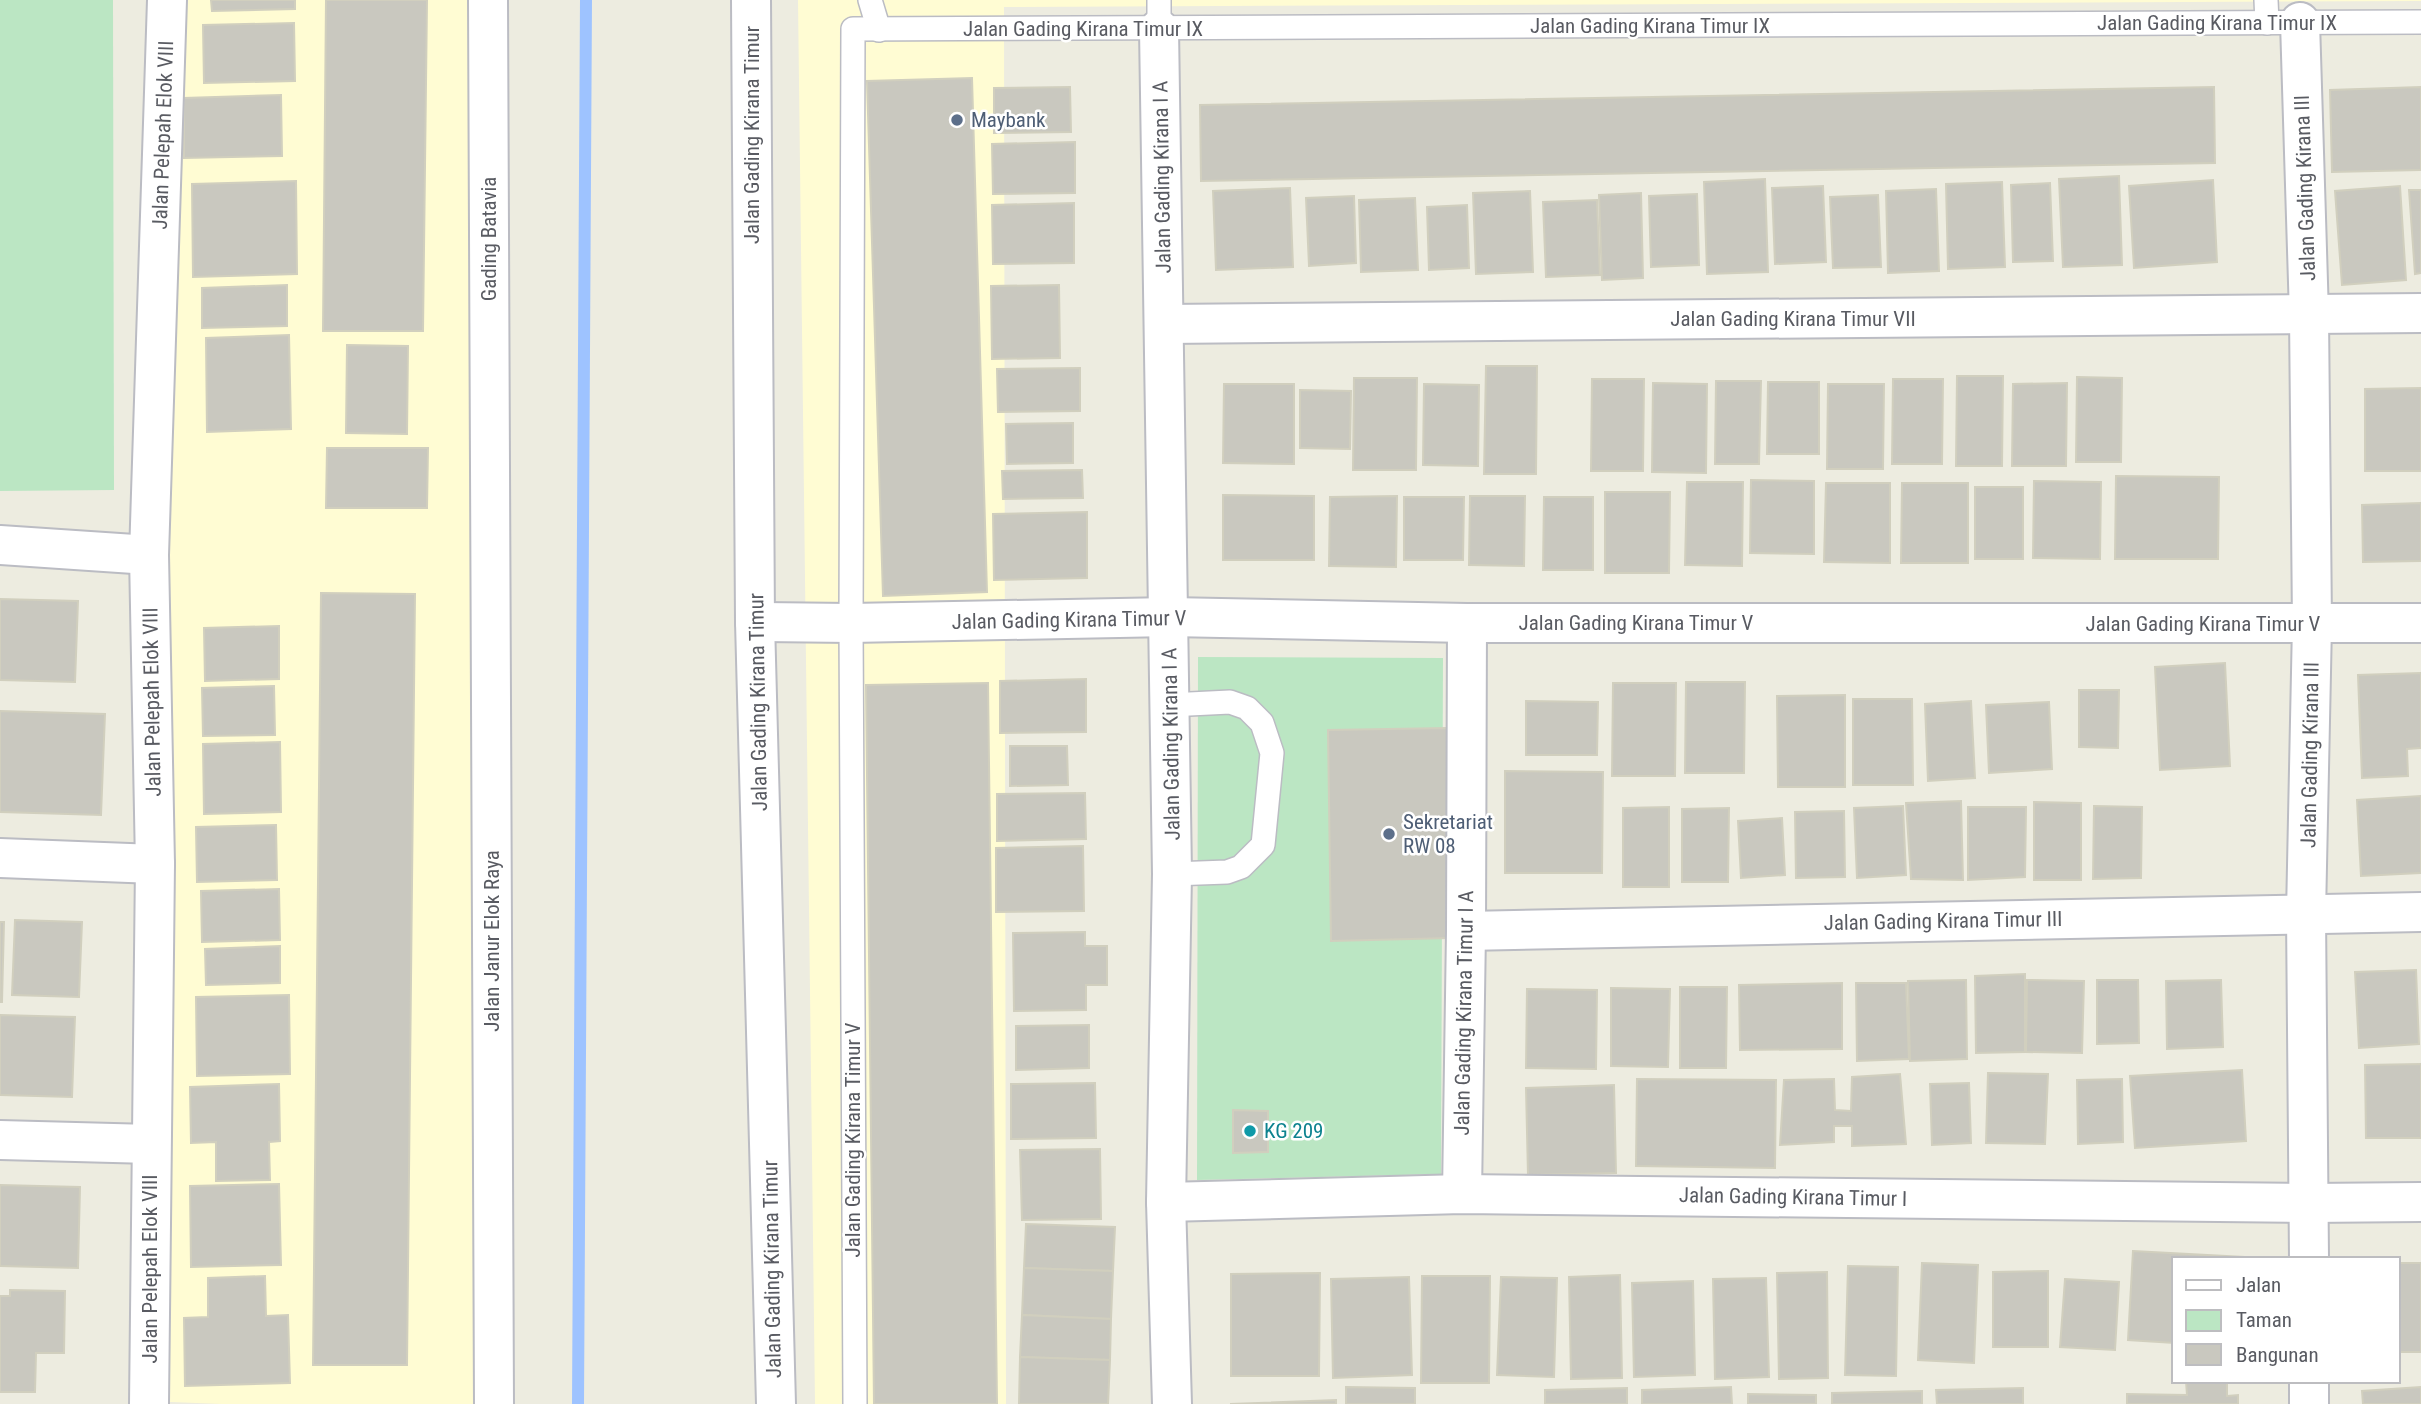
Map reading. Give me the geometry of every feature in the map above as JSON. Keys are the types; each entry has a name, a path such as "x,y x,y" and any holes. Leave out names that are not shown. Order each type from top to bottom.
{"street":[{"name":"Jalan Pelepah Elok VIII","path":"149,1404 155,864 149,555 167,0"},
{"name":"Gading Batavia","path":"488,0 491,478"},
{"name":"Jalan Gading Kirana Timur","path":"751,0 755,622 776,1404"},
{"name":"Jalan Gading Kirana I A","path":"1159,15 1170,617 1172,874 1166,1202 1172,1404"},
{"name":"Jalan Gading Kirana III","path":"2289,15 2309,315 2312,624 2306,914 2309,1257"},
{"name":"Jalan Gading Kirana Timur VII","path":"1165,324 2421,313"},
{"name":"Jalan Janur Elok Raya","path":"491,478 494,1404"},
{"path":"0,545 149,555"},
{"name":"Jalan Gading Kirana Timur V","path":"755,622 851,623 1170,617 1466,623 2421,623"},
{"name":"Jalan Gading Kirana Timur I A","path":"1462,1194 1466,931 1466,623"},
{"path":"0,858 155,864"},
{"name":"Jalan Gading Kirana Timur III","path":"1466,931 2421,912"},
{"path":"0,1140 151,1144"},
{"name":"Jalan Gading Kirana Timur I","path":"1166,1202 1462,1194 2421,1202"},
{"path":"2309,1383 2309,1404"}],"lane":[{"path":"870,0 879,30"},
{"path":"2266,0 2289,15"},
{"name":"Jalan Gading Kirana Timur IX","path":"853,29 879,30 1159,15 2289,15 2421,22"},
{"name":"Jalan Gading Kirana Timur V","path":"853,29 851,623 855,1404"},
{"path":"1169,705 1230,702 1247,708 1262,723 1272,753 1263,845 1241,867 1227,872 1172,874"}],"shaded area":[{"path":"157,0 498,0 503,1404 222,1404 145,1401"},
{"path":"798,0 2421,1 1004,7 1006,1404 815,1404"}],"green space":[{"path":"0,0 113,0 114,490 0,491"},
{"path":"1198,657 1443,658 1441,1174 1197,1180"}],"building":[{"path":"211,0 295,0 295,9 212,11"},
{"path":"326,0 427,0 423,331 323,331"},
{"path":"294,23 295,81 204,83 203,25"},
{"path":"972,78 987,592 883,596 867,81"},
{"path":"1070,87 1071,132 994,133 994,88"},
{"path":"2214,87 2215,163 1201,181 1200,105"},
{"path":"2421,87 2421,170 2332,172 2330,90"},
{"path":"281,95 282,156 184,158 184,98"},
{"path":"1075,142 1075,193 993,194 992,144"},
{"path":"2119,176 2122,265 2063,267 2059,179"},
{"path":"1765,179 1768,272 1707,274 1704,182"},
{"path":"2213,180 2217,262 2134,268 2129,186"},
{"path":"296,181 297,274 193,277 192,184"},
{"path":"2002,182 2005,267 1948,269 1946,184"},
{"path":"2050,183 2053,261 2013,262 2011,185"},
{"path":"1823,186 1826,262 1775,264 1772,188"},
{"path":"2400,186 2406,280 2342,285 2335,191"},
{"path":"1290,188 1293,267 1216,270 1213,191"},
{"path":"1936,189 1939,271 1888,273 1886,191"},
{"path":"2409,190 2421,190 2421,273 2415,274"},
{"path":"1530,191 1533,272 1476,274 1473,193"},
{"path":"1641,193 1643,278 1602,280 1599,195"},
{"path":"1697,194 1699,265 1651,267 1649,196"},
{"path":"1878,195 1881,267 1833,268 1830,197"},
{"path":"1354,196 1356,263 1309,266 1306,198"},
{"path":"1415,198 1418,270 1361,272 1359,200"},
{"path":"1597,200 1600,275 1546,277 1543,202"},
{"path":"1074,203 1074,263 993,264 992,205"},
{"path":"1467,205 1469,268 1429,270 1427,207"},
{"path":"287,285 287,326 202,328 202,288"},
{"path":"1059,285 1060,358 992,359 991,286"},
{"path":"289,335 291,429 207,432 206,338"},
{"path":"347,345 408,346 407,434 346,433"},
{"path":"1486,366 1537,366 1536,474 1484,474"},
{"path":"1080,368 1080,411 998,412 997,369"},
{"path":"1957,376 2003,376 2002,466 1956,466"},
{"path":"2077,377 2122,378 2121,462 2076,462"},
{"path":"1354,378 1417,378 1416,470 1353,470"},
{"path":"1592,379 1644,379 1643,471 1591,471"},
{"path":"1893,379 1943,379 1942,464 1892,464"},
{"path":"1716,381 1761,381 1759,464 1715,464"},
{"path":"1768,382 1819,382 1819,454 1767,454"},
{"path":"1653,383 1707,384 1706,473 1652,472"},
{"path":"2067,383 2066,466 2012,466 2013,384"},
{"path":"1224,384 1294,384 1294,464 1223,463"},
{"path":"1424,384 1479,385 1478,466 1423,465"},
{"path":"1828,384 1884,384 1883,469 1827,469"},
{"path":"2421,388 2421,471 2365,471 2365,389"},
{"path":"1300,390 1351,391 1350,449 1300,448"},
{"path":"1073,423 1073,463 1007,464 1006,424"},
{"path":"327,448 428,448 427,508 326,508"},
{"path":"1082,470 1083,498 1003,499 1002,471"},
{"path":"2116,476 2219,477 2218,559 2115,559"},
{"path":"1751,480 1814,481 1814,554 1750,553"},
{"path":"2034,481 2101,482 2100,559 2033,558"},
{"path":"1687,482 1743,482 1742,566 1685,565"},
{"path":"1826,483 1890,483 1890,563 1824,562"},
{"path":"1902,483 1968,483 1968,563 1901,563"},
{"path":"1975,487 2023,487 2023,559 1975,559"},
{"path":"1605,492 1670,492 1669,573 1605,573"},
{"path":"1223,495 1314,496 1314,560 1223,560"},
{"path":"1397,496 1396,567 1329,566 1330,497"},
{"path":"1470,496 1525,496 1524,566 1469,565"},
{"path":"1404,497 1464,497 1463,560 1404,560"},
{"path":"1544,497 1593,497 1593,570 1543,570"},
{"path":"2421,503 2421,561 2363,562 2362,505"},
{"path":"1087,512 1087,578 994,580 993,514"},
{"path":"321,593 415,594 407,1365 313,1365"},
{"path":"0,599 78,601 75,682 0,680"},
{"path":"279,626 279,679 205,681 204,628"},
{"path":"2225,663 2230,766 2160,770 2155,667"},
{"path":"2421,673 2421,748 2407,749 2408,776 2362,778 2358,675"},
{"path":"1086,679 1086,732 1000,733 1000,681"},
{"path":"1686,682 1745,682 1744,773 1685,773"},
{"path":"988,683 997,1404 874,1404 866,685"},
{"path":"1613,683 1676,683 1675,776 1612,776"},
{"path":"274,686 275,735 203,736 202,688"},
{"path":"2079,690 2119,690 2118,748 2079,747"},
{"path":"1845,695 1845,787 1778,787 1777,696"},
{"path":"1853,699 1912,699 1913,785 1853,785"},
{"path":"1526,701 1598,702 1597,755 1526,755"},
{"path":"1971,701 1975,778 1928,781 1925,704"},
{"path":"2049,702 2052,769 1989,773 1986,705"},
{"path":"0,711 105,714 101,815 0,812"},
{"name":"Sekretariat RW 08","path":"1447,728 1450,938 1331,941 1328,730"},
{"path":"280,742 281,812 204,814 203,744"},
{"path":"1010,746 1067,746 1068,785 1010,786"},
{"path":"1505,771 1603,772 1602,873 1505,873"},
{"path":"1085,793 1086,839 997,841 997,794"},
{"path":"2421,796 2421,873 2361,876 2357,800"},
{"path":"1961,801 1963,880 1911,879 1906,803"},
{"path":"2034,802 2081,803 2081,880 2034,880"},
{"path":"1903,806 1906,875 1857,878 1854,808"},
{"path":"2094,806 2142,807 2141,878 2093,879"},
{"path":"1669,807 1669,887 1623,887 1623,808"},
{"path":"1968,807 2026,807 2025,877 1968,880"},
{"path":"1729,808 1728,882 1682,882 1682,809"},
{"path":"1844,811 1845,877 1796,878 1795,812"},
{"path":"1782,818 1785,875 1741,878 1738,821"},
{"path":"276,825 277,880 197,882 196,827"},
{"path":"1083,846 1084,911 996,912 996,848"},
{"path":"279,889 280,940 202,942 201,891"},
{"path":"15,920 82,922 79,997 12,995"},
{"path":"0,922 4,922 2,1002 0,1002"},
{"path":"1085,932 1085,946 1107,946 1107,985 1086,985 1086,1010 1014,1011 1013,933"},
{"path":"280,946 280,983 206,985 205,949"},
{"path":"2416,970 2419,1044 2359,1048 2355,972"},
{"path":"2025,974 2025,1052 1976,1053 1975,976"},
{"path":"1966,980 1967,1059 1910,1061 1908,981"},
{"path":"2027,980 2084,981 2082,1053 2026,1052"},
{"path":"2097,980 2138,980 2139,1043 2097,1044"},
{"path":"2221,980 2223,1047 2167,1049 2166,981"},
{"path":"1842,983 1842,1049 1740,1050 1739,985"},
{"path":"1856,983 1906,983 1909,1059 1857,1061"},
{"path":"1680,987 1727,987 1726,1068 1680,1068"},
{"path":"1611,988 1670,989 1668,1067 1611,1066"},
{"path":"1527,989 1597,990 1596,1069 1526,1068"},
{"path":"289,995 290,1074 197,1076 196,997"},
{"path":"0,1015 75,1017 72,1097 0,1095"},
{"path":"1089,1025 1089,1068 1016,1070 1016,1026"},
{"path":"2421,1064 2421,1138 2366,1138 2365,1065"},
{"path":"2242,1070 2246,1141 2135,1148 2130,1076"},
{"path":"1988,1073 2048,1074 2045,1144 1986,1143"},
{"path":"1900,1074 1906,1144 1852,1146 1852,1126 1834,1126 1834,1142 1780,1145 1784,1080 1834,1079 1835,1110 1851,1111 1852,1077"},
{"path":"1637,1079 1776,1080 1775,1168 1636,1166"},
{"path":"2122,1079 2123,1142 2078,1144 2077,1080"},
{"path":"1095,1083 1096,1138 1011,1139 1011,1084"},
{"path":"1969,1083 1971,1143 1932,1145 1930,1084"},
{"path":"279,1084 280,1141 269,1142 270,1180 216,1181 216,1142 191,1143 190,1087"},
{"path":"1614,1085 1616,1173 1528,1175 1526,1088"},
{"name":"KG 209","path":"1233,1110 1268,1111 1268,1152 1233,1153"},
{"path":"1100,1149 1101,1219 1022,1220 1020,1150"},
{"path":"279,1184 281,1265 191,1267 190,1186"},
{"path":"0,1185 80,1187 78,1268 0,1266"},
{"path":"1026,1224 1115,1227 1113,1271 1024,1268"},
{"path":"2133,1251 2244,1257 2172,1257 2172,1343 2128,1340"},
{"path":"1922,1263 1978,1265 1974,1363 1918,1360"},
{"path":"2400,1263 2421,1263 2421,1352 2400,1352"},
{"path":"1848,1266 1898,1267 1896,1376 1845,1375"},
{"path":"1024,1268 1113,1271 1111,1319 1022,1315"},
{"path":"2048,1271 2048,1347 1993,1347 1993,1272"},
{"path":"1827,1272 1828,1378 1779,1379 1777,1273"},
{"path":"1320,1273 1319,1376 1231,1376 1231,1274"},
{"path":"1620,1275 1622,1378 1571,1379 1569,1277"},
{"path":"265,1276 266,1316 288,1315 290,1383 185,1386 184,1318 208,1317 208,1278"},
{"path":"1422,1276 1490,1276 1489,1383 1421,1383"},
{"path":"1409,1277 1412,1375 1333,1378 1331,1279"},
{"path":"1501,1277 1557,1278 1554,1377 1497,1375"},
{"path":"1766,1278 1769,1377 1715,1379 1713,1279"},
{"path":"2065,1279 2119,1282 2115,1350 2060,1347"},
{"path":"1693,1281 1695,1375 1634,1377 1632,1283"},
{"path":"10,1290 65,1291 64,1353 36,1353 35,1392 0,1392 0,1296 10,1296"},
{"path":"1022,1315 1111,1319 1110,1360 1020,1357"},
{"path":"1020,1357 1110,1360 1108,1404 1019,1404"},
{"path":"2186,1383 2227,1383 2227,1396 2238,1395 2238,1404 2127,1404 2127,1394 2187,1395"},
{"path":"1346,1387 1415,1388 1415,1404 1346,1404"},
{"path":"1731,1387 1732,1404 1642,1404 1642,1390"},
{"path":"2421,1387 2421,1404 2363,1404 2362,1391"},
{"path":"1627,1388 1627,1404 1545,1404 1545,1390"},
{"path":"2023,1388 2023,1404 1937,1404 1936,1390"},
{"path":"1922,1391 1922,1404 1832,1404 1832,1393"},
{"path":"1748,1394 1816,1395 1816,1404 1748,1404"},
{"path":"1336,1400 1336,1404 1230,1404"}],"waterway":[{"path":"578,1404 586,0"}],"place":[{"name":"Maybank","path":"957,120"},
{"name":"Sekretariat RW 08","path":"1389,834"},
{"name":"KG 209","path":"1250,1131"}]}
